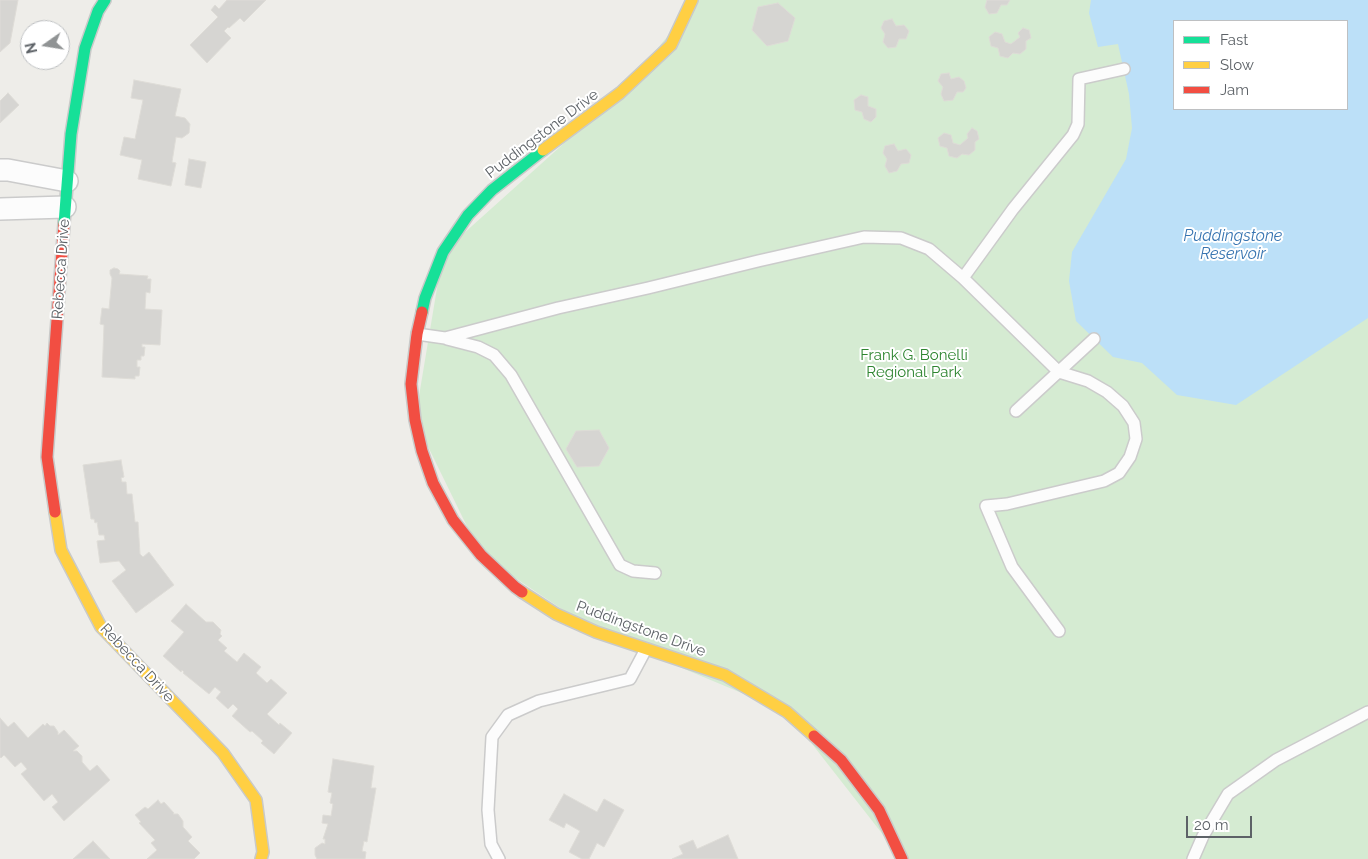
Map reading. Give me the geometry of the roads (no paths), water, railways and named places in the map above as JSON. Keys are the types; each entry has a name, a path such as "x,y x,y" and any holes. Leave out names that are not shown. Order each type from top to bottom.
{"street":[{"name":"Rebecca Drive","path":"105,0 98,10 85,48 71,134 67,181 47,457 62,550 101,627 223,753 256,800 263,852 260,859"},
{"name":"Puddingstone Drive","path":"692,0 671,45 620,93 527,161 492,190 468,215 443,252 425,298 417,334 411,384 415,420 422,451 433,483 453,520 481,555 515,587 556,614 596,632 725,675 787,712 841,760 879,810 902,859"},
{"path":"0,170 67,181"},
{"name":"Rebecca Drive","path":"0,209 65,207"}],"lane":[{"path":"963,278 1013,209 1074,135 1078,124 1079,79 1124,69"},
{"path":"445,338 558,308 648,288 758,260 864,237 901,238 928,249 963,278 1059,372 1088,381 1107,392 1123,406 1134,423 1136,439 1130,457 1119,473 1104,481 1007,504 986,506 1012,567 1059,631"},
{"path":"417,334 445,338 478,347 494,355 511,375 620,565 634,571 655,573"},
{"path":"1016,411 1094,339"},
{"path":"500,859 491,844 488,810 492,737 508,715 539,701 630,679 646,649"},
{"path":"1193,859 1203,836 1228,794 1276,760 1368,712"}],"water":[{"name":"Puddingstone Reservoir","path":"1091,0 1368,0 1368,318 1236,405 1177,395 1142,363 1113,357 1076,321 1069,281 1072,252 1126,159 1132,128 1129,94 1118,44 1098,47 1089,13"}],"park label":[{"name":"Frank G. Bonelli Regional Park","path":"914,364"}]}
